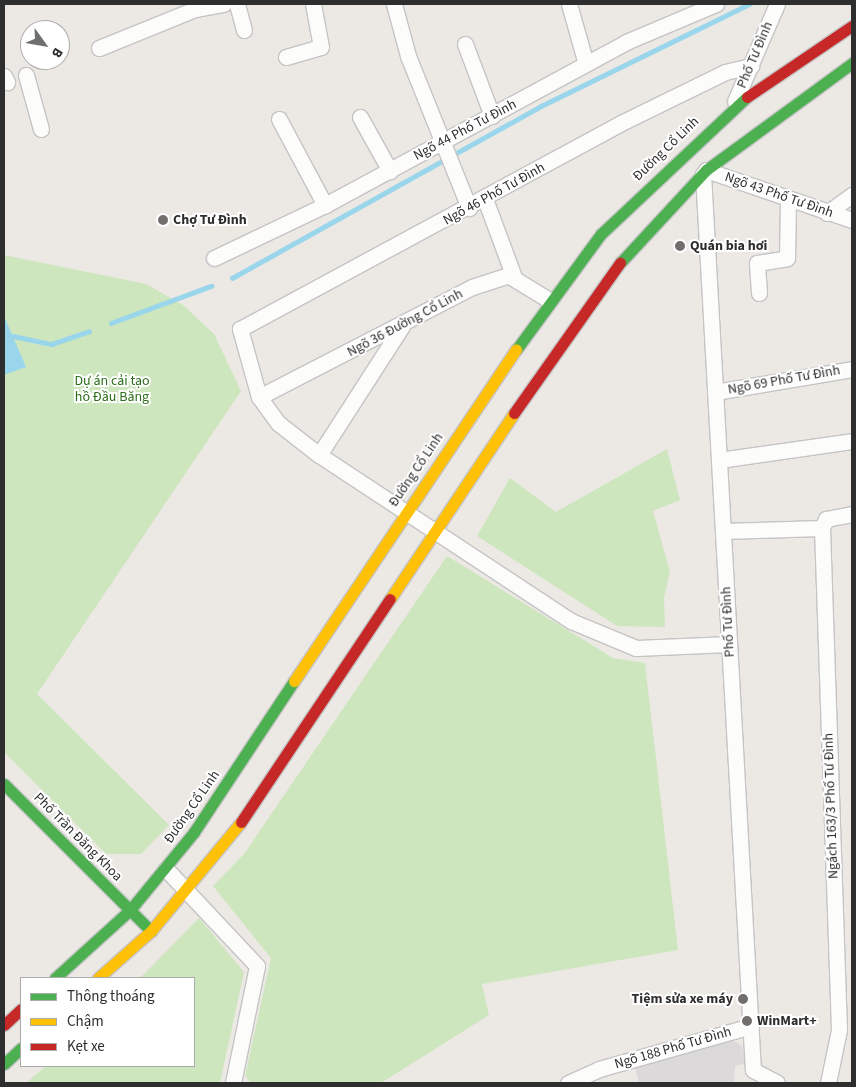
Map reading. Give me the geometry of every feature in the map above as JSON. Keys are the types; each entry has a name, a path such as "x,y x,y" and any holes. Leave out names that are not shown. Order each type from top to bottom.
{"main road":[{"name":"Đường Cổ Linh","path":"56,977 130,910 166,869 549,300 601,234 733,106 852,26"},
{"path":"99,977 151,931 189,891 283,762 586,306 636,243 705,172 748,135 852,63"},
{"name":"Phố Trần Đăng Khoa","path":"5,787 151,931"},
{"path":"4,1025 20,1010"},
{"path":"4,1064 20,1049"}],"street":[{"path":"99,48 194,6 224,4"},
{"path":"237,4 244,30"},
{"path":"286,57 321,48 313,4"},
{"path":"394,4 408,56 469,208"},
{"path":"569,4 586,64"},
{"name":"Ngõ 44 Phố Tư Đình","path":"214,258 325,206 390,171 444,146 492,116 586,64 716,4"},
{"name":"Phố Tư Đình","path":"733,106 777,4"},
{"path":"465,44 492,116"},
{"name":"Ngõ 46 Phố Tư Đình","path":"260,396 240,329 469,208 621,123 725,72 751,66"},
{"path":"26,75 41,129"},
{"path":"360,116 390,171"},
{"path":"279,119 325,206"},
{"name":"Phố Tư Đình","path":"705,172 715,392 753,1070 777,1083"},
{"name":"Ngõ 43 Phố Tư Đình","path":"705,172 852,220"},
{"path":"827,213 852,195"},
{"path":"485,199 514,277 549,300"},
{"path":"760,293 757,263 787,258 788,200"},
{"name":"Ngõ 36 Đường Cổ Linh","path":"260,396 403,325 472,287 508,275 514,277"},
{"path":"318,454 403,325"},
{"name":"Ngõ 69 Phố Tư Đình","path":"715,392 852,369"},
{"path":"260,396 278,423 318,454 571,621 609,640 649,649 729,644"},
{"path":"719,460 852,440"},
{"path":"723,531 822,528 826,518 852,514"},
{"name":"Ngách 163/3 Phố Tư Đình","path":"822,528 839,1030 828,1083"},
{"path":"166,869 189,891 256,966 233,1083"},
{"name":"Ngõ 188 Phố Tư Đình","path":"568,1083 599,1069 751,1026"}],"shaded area":[{"path":"732,1040 741,1045 747,1063 735,1066 734,1083 639,1083 634,1063"}],"green space":[{"name":"Dự án cải tạo hồ Đầu Băng","path":"4,255 146,284 183,305 214,334 241,391 37,694 169,825 141,854 106,854 4,752"},
{"path":"667,449 680,500 653,511 670,572 664,598 665,627 617,626 477,536 510,478 556,512"},
{"path":"447,556 613,658 645,663 678,950 482,984 489,1015 381,1083 251,1083 245,1076 271,958 213,886 244,854"},
{"path":"199,918 244,972 220,1083 26,1083 45,1067 195,1067 195,977 141,977"}],"water":[{"path":"4,316 26,367 4,375"}],"waterway":[{"path":"232,278 541,106 749,4"},
{"path":"111,323 211,286"},
{"path":"13,336 52,344 89,331"}],"traffic: fast":[{"path":"620,263 706,170 852,63"},
{"path":"516,350 601,234 747,97"},
{"path":"56,977 130,910 194,832 294,681"},
{"path":"4,784 151,931"},
{"path":"4,1064 20,1049"}],"traffic: slow":[{"path":"294,681 516,350"},
{"path":"390,599 514,413"},
{"path":"99,977 151,931 241,822"}],"traffic: jam":[{"path":"747,97 852,26"},
{"path":"514,413 620,263"},
{"path":"241,822 390,599"},
{"path":"4,1025 20,1010"}],"place":[{"name":"Chợ Tư Đình","path":"163,220"},
{"name":"Quán bia hơi","path":"680,246"},
{"name":"Tiệm sửa xe máy","path":"743,999"},
{"name":"WinMart+","path":"747,1021"}]}
